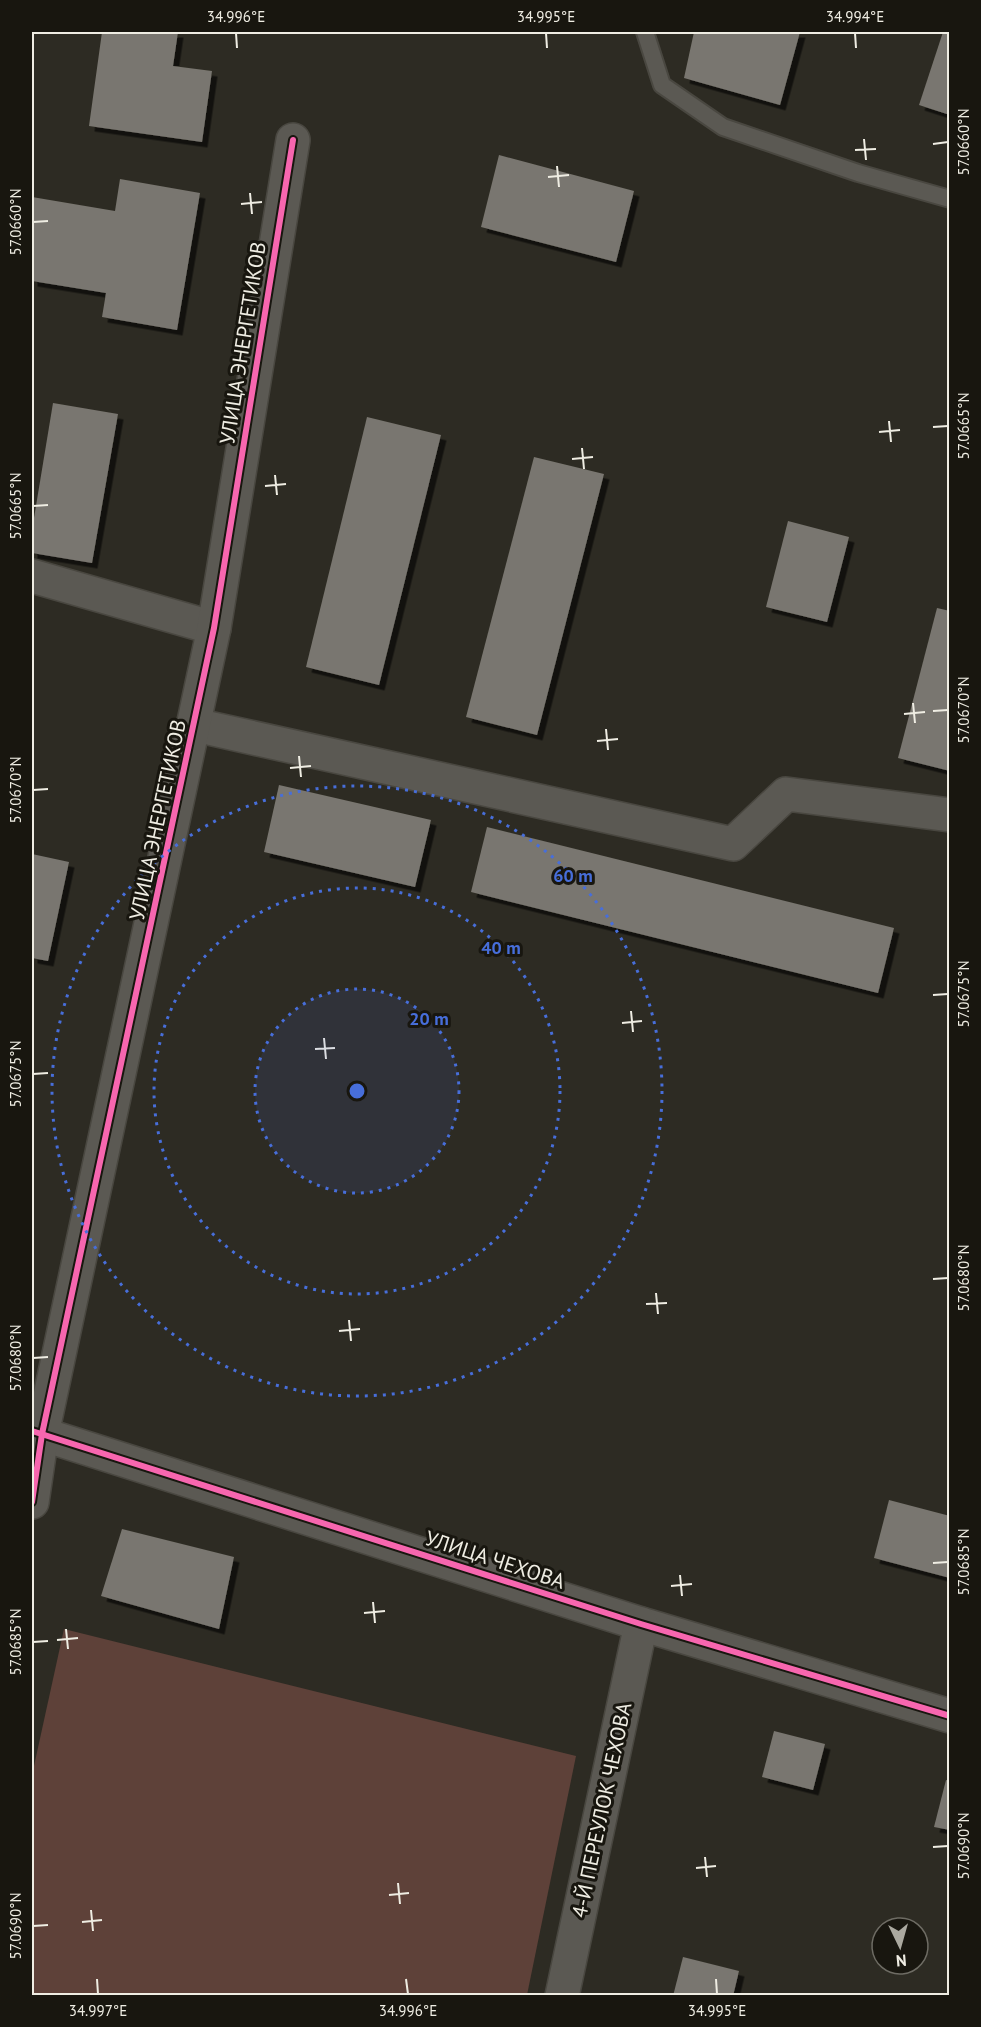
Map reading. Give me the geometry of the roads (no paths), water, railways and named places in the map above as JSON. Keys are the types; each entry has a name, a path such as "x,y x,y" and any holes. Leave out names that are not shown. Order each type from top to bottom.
{"street":[{"name":"УЛИЦА ЭНЕРГЕТИКОВ","path":"32,1502 37,1433 195,725 214,628 293,141"},
{"path":"32,576 214,628"},
{"name":"УЛИЦА ЭНЕРГЕТИКОВ","path":"195,725 733,844 786,794 950,816"},
{"name":"УЛИЦА ЧЕХОВА","path":"37,1433 641,1624 950,1716"},
{"name":"4-Й ПЕРЕУЛОК ЧЕХОВА","path":"562,1995 641,1624"}],"lane":[{"path":"645,32 662,85 723,127 858,173 950,199"}]}
